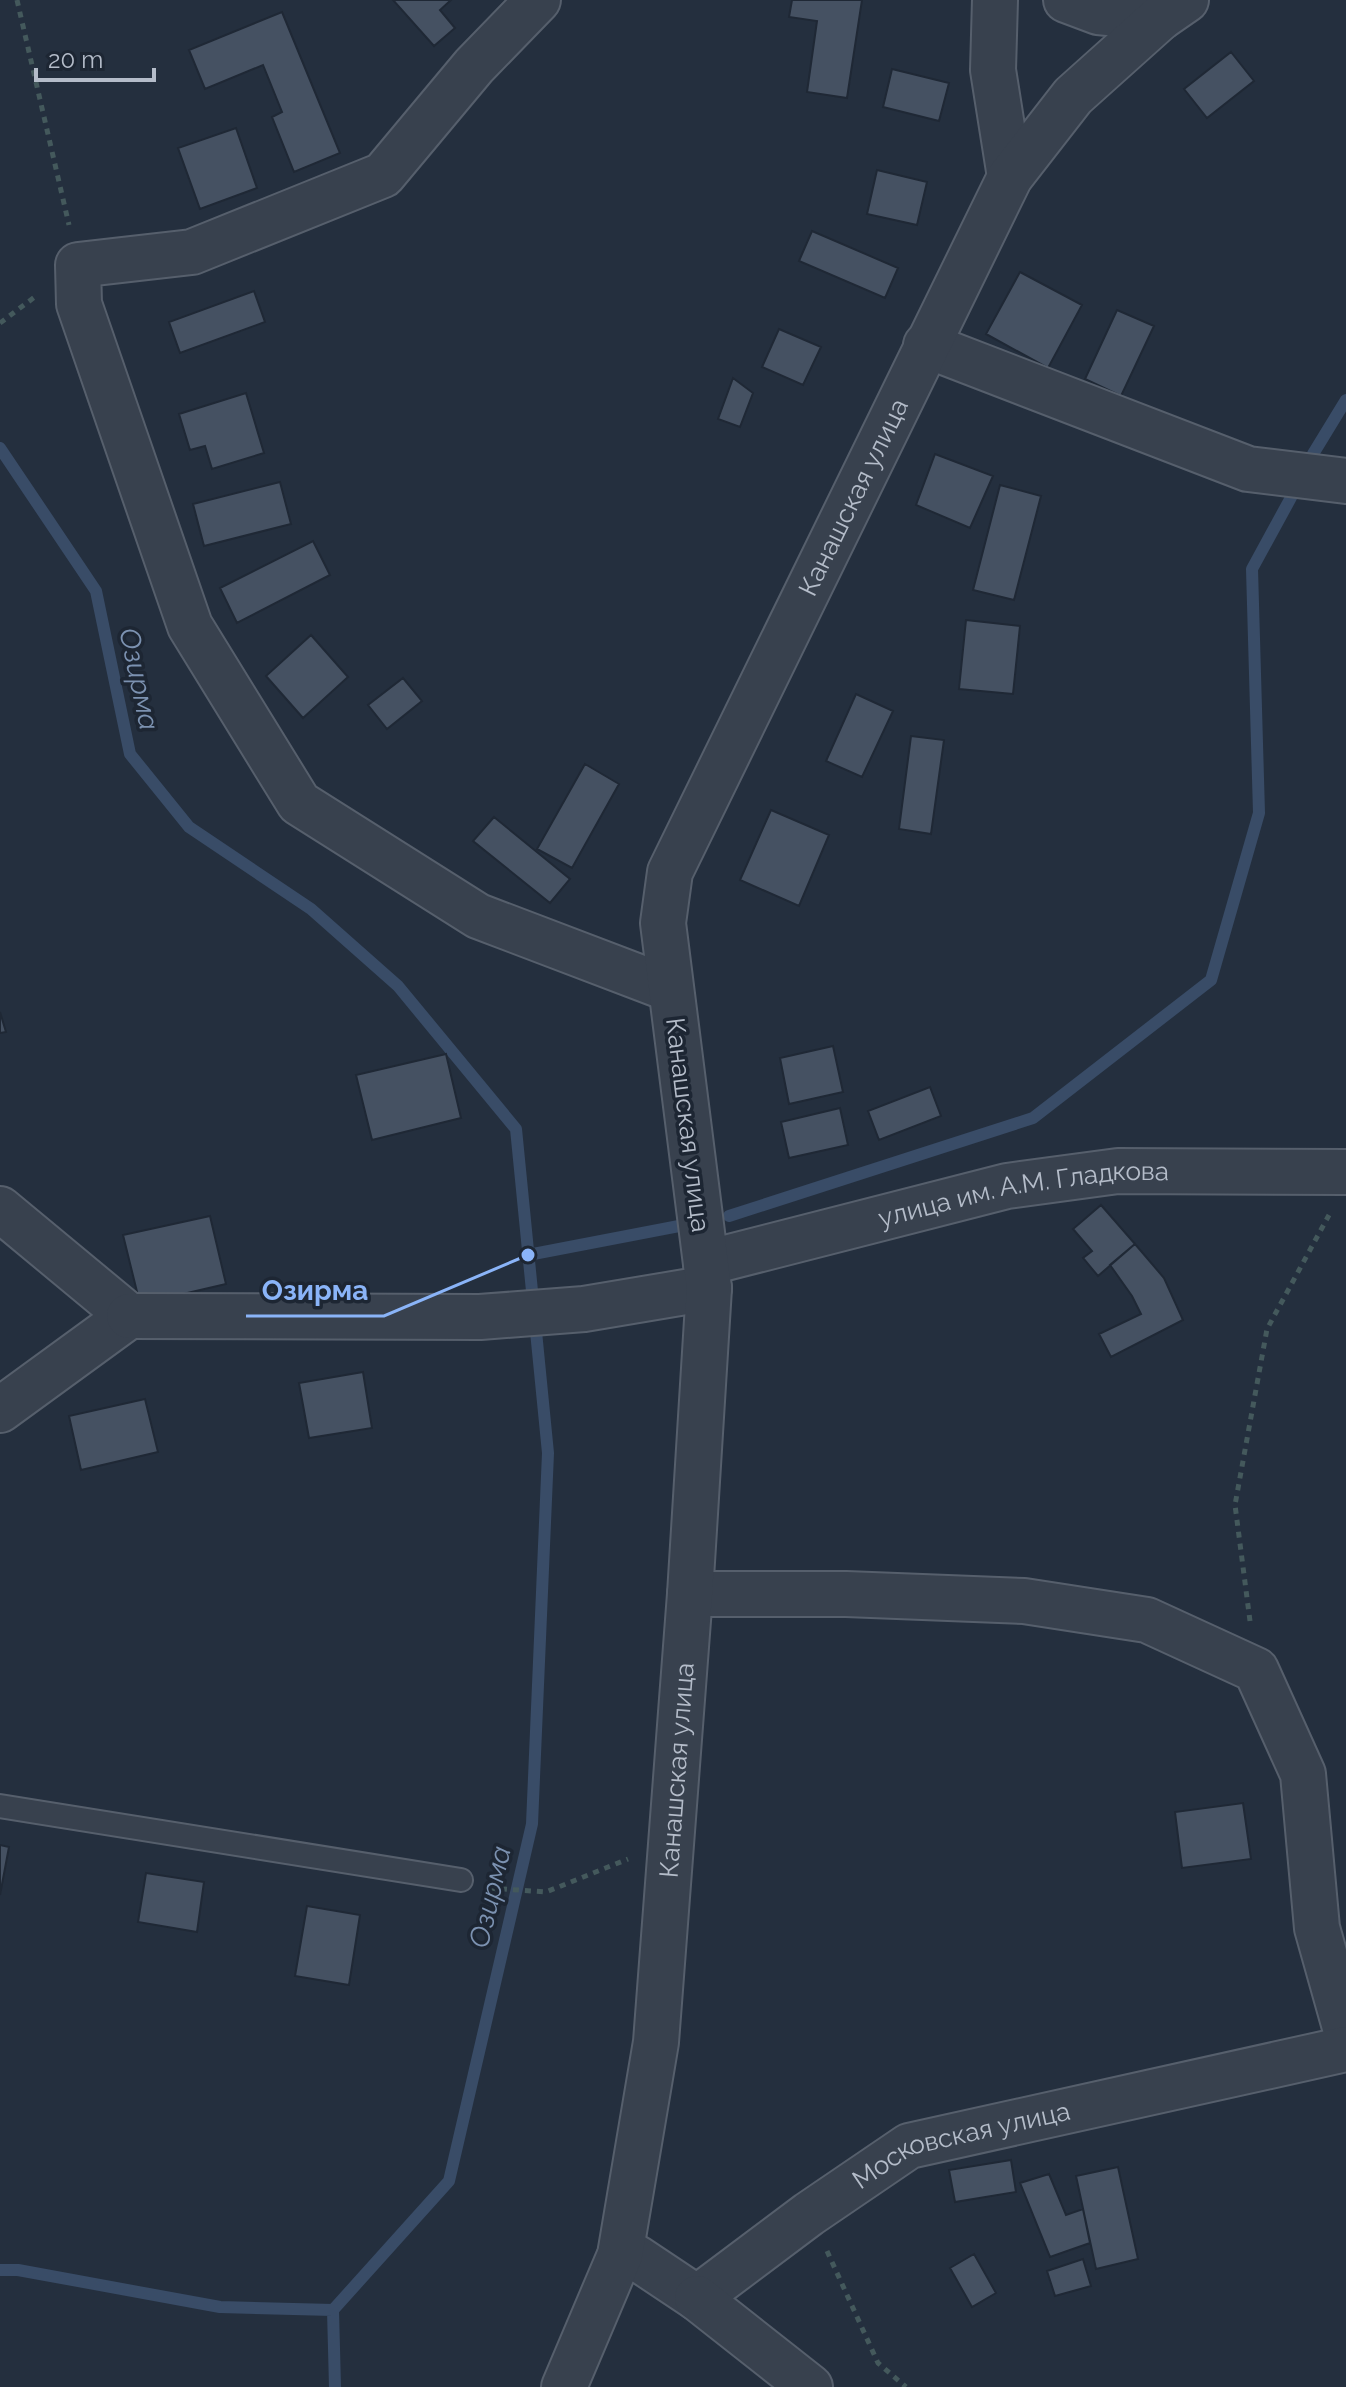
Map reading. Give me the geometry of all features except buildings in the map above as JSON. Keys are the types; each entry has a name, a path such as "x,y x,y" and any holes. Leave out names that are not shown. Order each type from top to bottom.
{"street":[{"path":"538,0 474,66 383,175 192,252 78,265 79,304 190,626 299,803 478,916 670,989"},
{"path":"995,0 993,70 1010,177"},
{"path":"1066,0 1098,12 1173,9"},
{"name":"Канашская улица","path":"564,2387 620,2255 656,2042 690,1594 708,1276 663,923 670,872 1010,177 1073,96 1173,9"},
{"path":"926,345 1248,469 1346,481"},
{"name":"улица им. А.М. Гладкова","path":"129,1316 480,1317 584,1309 708,1276 1007,1186 1118,1171 1339,1190"},
{"path":"0,1209 129,1316 0,1410"},
{"path":"690,1594 846,1594 1024,1601 1147,1620 1256,1670 1303,1774 1317,1928 1346,2031"},
{"name":"Московская улица","path":"697,2298 809,2214 909,2146 1346,2049"},
{"path":"620,2255 637,2258 697,2298 810,2387"}],"lane":[{"path":"0,1806 461,1880"}],"path":[{"path":"17,0 78,265"},
{"path":"1256,1670 1235,1505 1267,1329 1339,1190"},
{"path":"488,1888 546,1892 671,1842"},
{"path":"809,2214 878,2363 906,2387"}],"waterway":[{"path":"1313,454 1346,400"},
{"name":"Озирма","path":"0,448 96,591 130,754 189,827 311,909 398,986 516,1129 548,1453 532,1824 449,2181 333,2310"},
{"path":"729,1216 1033,1118 1211,980 1259,813 1252,569 1294,492"},
{"path":"528,1255 679,1226"},
{"name":"Озирма","path":"0,2270 18,2270 220,2307 333,2310 335,2387"}],"place":[{"name":"Озирма","path":"528,1255"}]}
